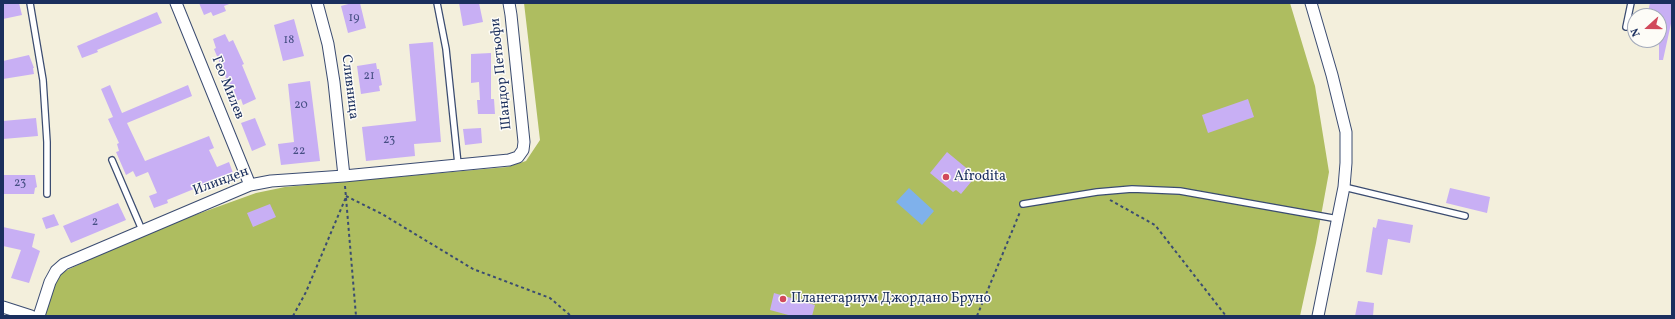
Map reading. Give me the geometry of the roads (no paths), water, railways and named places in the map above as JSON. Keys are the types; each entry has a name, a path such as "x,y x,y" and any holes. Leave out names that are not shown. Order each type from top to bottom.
{"street":[{"name":"Гео Милев","path":"176,3 250,185"},
{"name":"Сливница","path":"317,3 328,44 334,82 344,176"},
{"name":"Шандор Петьофи","path":"509,3 524,142"},
{"path":"1311,3 1332,75 1346,132 1344,187 1318,316"},
{"name":"Илинден","path":"39,316 50,282 56,271 64,264 250,185 271,181 344,176 509,160 518,157 523,150 524,142"},
{"path":"3,307 31,316"}],"lane":[{"path":"30,3 43,80 47,194"},
{"path":"437,3 446,49 458,164"},
{"path":"1626,27 1631,3"},
{"path":"112,160 142,230"},
{"path":"1344,187 1465,216"},
{"path":"1023,204 1097,192 1132,190 1180,191 1338,219"}],"water":[{"path":"909,188 934,211 922,225 896,202"}],"place":[{"name":"Afrodita","path":"946,177"},
{"name":"Планетариум Джордано Бруно","path":"783,299"}]}
